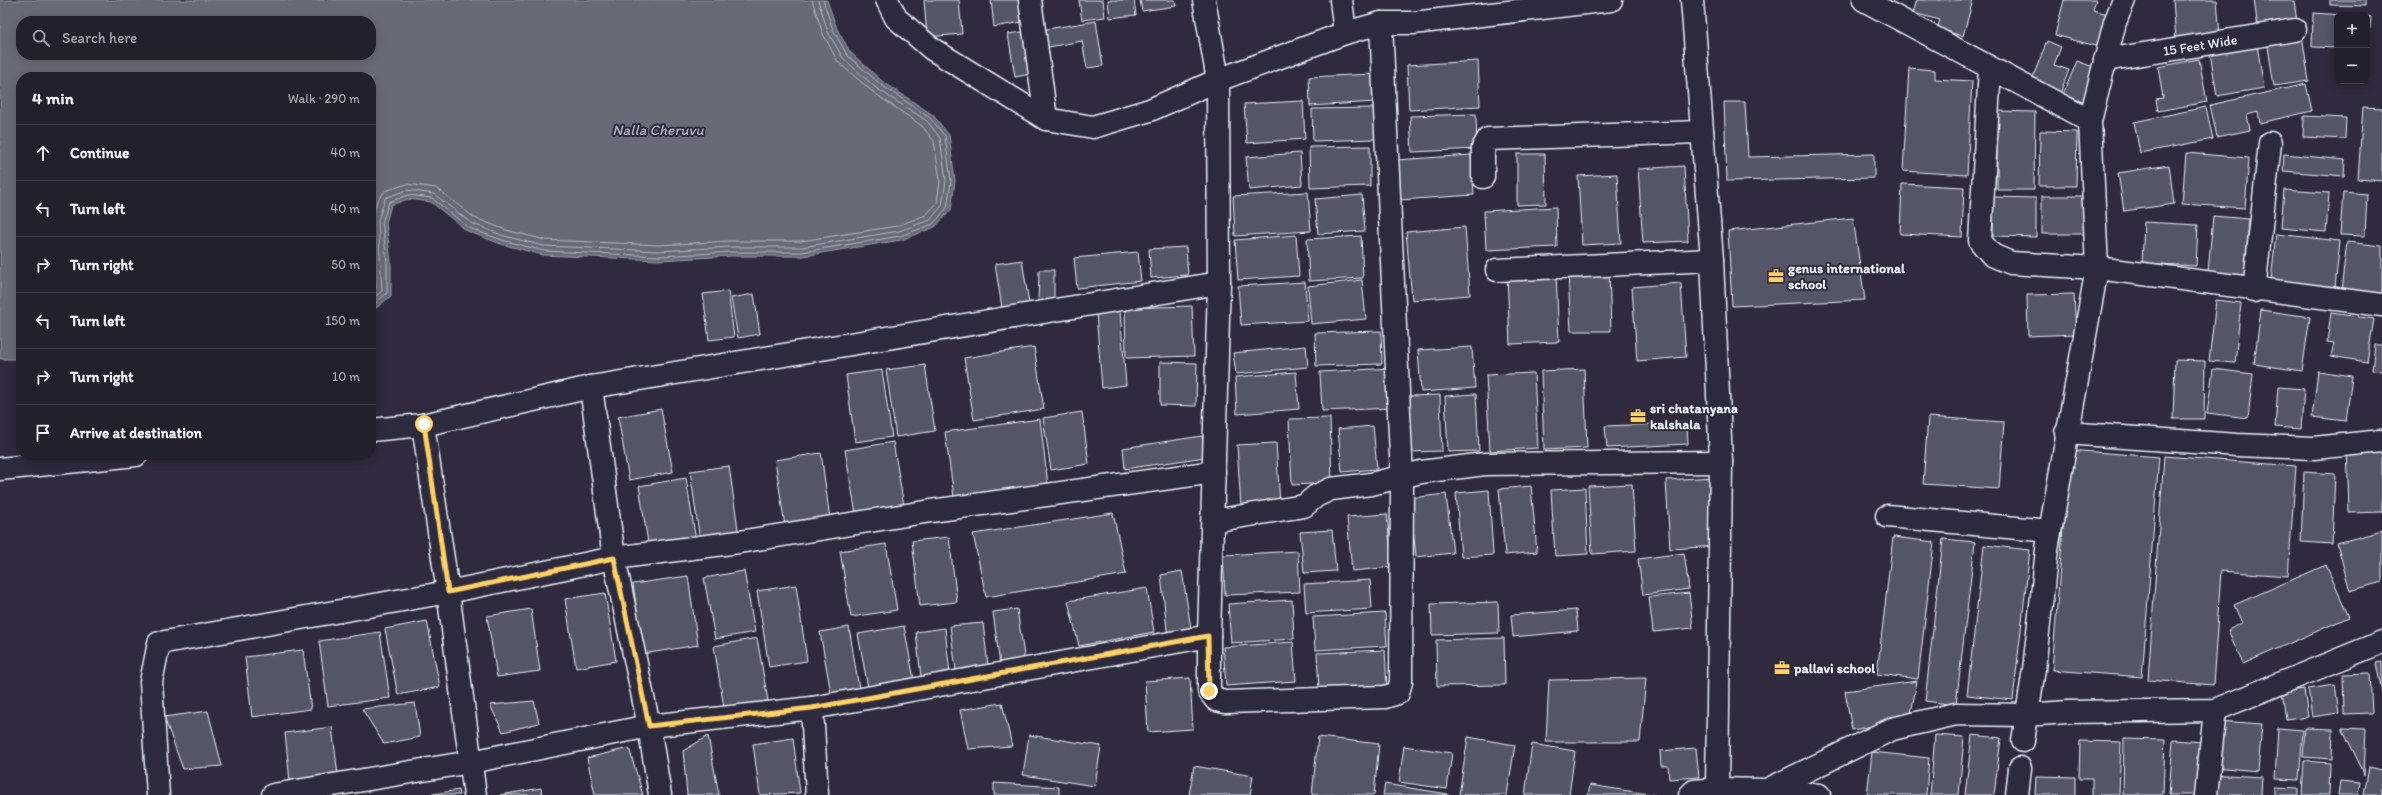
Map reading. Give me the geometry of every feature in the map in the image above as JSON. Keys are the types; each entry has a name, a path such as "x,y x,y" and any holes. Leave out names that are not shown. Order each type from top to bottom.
{"street":[{"path":"887,0 896,18 932,49 1046,119 1093,127 1150,110 1218,80 1345,33 1381,23 1413,23 1480,7 1611,0"},
{"path":"1030,0 1046,119"},
{"path":"1204,0 1218,80 1219,283 1213,521 1208,636 1209,691 1216,700 1225,702 1384,697 1398,693 1401,682 1402,478 1381,23"},
{"path":"1341,0 1345,33"},
{"path":"1692,0 1712,260 1720,462 1717,789"},
{"path":"1864,0 2090,121"},
{"path":"2023,741 2034,669 2050,531 2096,268 2090,121 2115,22 2124,0"},
{"name":"15 Feet Wide","path":"2105,60 2295,30"},
{"path":"1990,68 1980,241 1992,255 2011,263 2096,268 2254,290 2382,305"},
{"path":"1483,177 1483,148 1488,139 1702,132"},
{"path":"2254,290 2270,143"},
{"path":"1497,270 1712,260"},
{"path":"376,429 424,424 592,387 1219,283"},
{"path":"592,387 614,558 649,726 660,795"},
{"path":"424,424 475,795"},
{"path":"2066,433 2237,445 2306,447 2382,442"},
{"path":"0,470 91,460"},
{"path":"1213,521 1304,506 1316,496 1331,489 1371,484 1402,478 1421,472 1485,464 1720,462"},
{"path":"158,795 151,682 159,643 448,592 614,558 739,542 931,510 1214,472"},
{"path":"1886,516 2050,531"},
{"path":"272,795 470,762 649,726 812,708 1208,636"},
{"path":"1767,790 1892,729 1956,714 2026,715 2067,712 2215,710 2382,642"},
{"path":"812,708 816,795"},
{"path":"2206,795 2215,710"},
{"path":"2017,795 2020,768"},
{"path":"1690,795 1694,791 1717,789 1767,790 1819,795"}],"water":[{"name":"Nalla Cheruvu","path":"0,0 827,0 837,29 850,52 882,81 933,115 949,135 955,181 951,210 935,227 901,240 803,256 731,256 659,260 543,255 501,244 467,231 431,202 408,199 391,205 386,223 391,262 391,296 376,308 376,72 16,72 16,359 0,359"}],"building":[{"path":"924,0 959,0 962,34 927,37"},
{"path":"991,0 1019,0 1022,22 994,27"},
{"path":"1079,0 1103,0 1105,17 1082,20"},
{"path":"1108,0 1134,0 1136,15 1110,18"},
{"path":"1140,0 1175,0 1176,6 1142,11"},
{"path":"1917,0 1973,0 1963,36 1937,29 1940,20 1913,13"},
{"path":"2064,0 2096,0 2093,10 2108,14 2099,47 2055,35"},
{"path":"2173,0 2217,0 2220,35 2176,39"},
{"path":"2254,0 2294,0 2297,22 2258,28"},
{"path":"2330,0 2365,0 2365,6 2330,5"},
{"path":"2313,13 2334,14 2334,48 2312,47"},
{"path":"1096,21 1103,66 1087,68 1082,41 1043,48 1041,30"},
{"path":"1030,31 1036,73 1015,77 1008,34"},
{"path":"2302,35 2309,81 2274,86 2267,40"},
{"path":"2047,41 2061,47 2054,65 2069,70 2059,96 2030,84"},
{"path":"2257,45 2264,88 2217,96 2210,53"},
{"path":"2199,59 2207,102 2158,111 2156,99 2163,98 2158,67"},
{"path":"1478,61 1480,106 1409,110 1407,65"},
{"path":"2077,61 2099,69 2085,103 2063,94"},
{"path":"1909,68 1935,70 1935,79 1972,81 1967,175 1903,171"},
{"path":"1374,74 1376,102 1310,106 1309,77"},
{"path":"2306,84 2312,111 2260,123 2258,112 2247,115 2250,130 2217,137 2210,105"},
{"path":"1303,101 1305,139 1247,143 1244,104"},
{"path":"1724,102 1745,102 1748,157 1874,154 1874,178 1727,181"},
{"path":"2206,107 2213,139 2140,153 2134,122"},
{"path":"2363,107 2382,108 2382,181 2358,179"},
{"path":"1374,108 1375,139 1313,141 1312,109"},
{"path":"1997,111 2035,112 2034,190 1997,190"},
{"path":"1476,114 1477,149 1412,152 1410,116"},
{"path":"2304,116 2346,118 2345,139 2303,137"},
{"path":"2040,131 2077,132 2076,186 2039,186"},
{"path":"1370,146 1370,186 1310,188 1309,147"},
{"path":"1300,153 1302,185 1249,190 1246,157"},
{"path":"2186,153 2249,158 2245,208 2182,204"},
{"path":"1517,154 1545,154 1546,204 1517,205"},
{"path":"2284,154 2345,160 2344,176 2283,171"},
{"path":"1471,155 1474,195 1399,200 1396,160"},
{"path":"2169,165 2174,204 2124,211 2118,173"},
{"path":"1684,166 1688,241 1643,243 1638,169"},
{"path":"1617,174 1621,243 1582,245 1578,176"},
{"path":"1902,184 1964,187 1962,237 1900,234"},
{"path":"2284,190 2329,193 2326,232 2281,228"},
{"path":"1308,192 1311,231 1235,236 1233,196"},
{"path":"2343,192 2367,194 2365,236 2340,235"},
{"path":"1362,195 1365,231 1318,234 1315,199"},
{"path":"2042,196 2089,196 2089,234 2042,234"},
{"path":"1993,197 2036,198 2036,237 1993,236"},
{"path":"1556,207 1557,247 1486,250 1484,211"},
{"path":"2213,216 2249,219 2245,275 2208,272"},
{"path":"1853,218 1865,300 1732,306 1728,231"},
{"path":"2144,222 2198,225 2196,266 2142,263"},
{"path":"1465,227 1470,295 1412,300 1406,232"},
{"path":"2276,234 2340,241 2335,287 2271,280"},
{"path":"1296,235 1299,276 1238,280 1235,240"},
{"path":"1361,236 1363,278 1309,281 1307,239"},
{"path":"2347,242 2382,246 2382,295 2341,290"},
{"path":"1186,247 1188,275 1151,278 1149,249"},
{"path":"1138,252 1141,281 1077,288 1074,258"},
{"path":"1022,260 1030,310 1003,314 995,264"},
{"path":"1039,270 1054,270 1054,305 1038,305"},
{"path":"1609,270 1611,331 1571,331 1568,273"},
{"path":"1556,273 1559,342 1510,344 1507,275"},
{"path":"1362,280 1366,319 1311,324 1308,286"},
{"path":"1305,282 1308,321 1241,325 1238,286"},
{"path":"1681,283 1686,357 1637,361 1632,287"},
{"path":"728,291 734,337 709,340 703,294"},
{"path":"754,294 760,334 738,338 731,298"},
{"path":"2074,294 2076,334 2028,336 2027,295"},
{"path":"2216,300 2241,303 2235,363 2209,361"},
{"path":"1192,306 1194,356 1126,358 1125,308"},
{"path":"2261,310 2310,317 2302,371 2254,364"},
{"path":"1120,311 1126,385 1102,388 1096,313"},
{"path":"2331,313 2374,319 2367,362 2331,356 2334,343 2327,342"},
{"path":"1381,331 1382,364 1316,366 1315,333"},
{"path":"2375,345 2382,345 2382,371 2372,370"},
{"path":"1306,346 1308,367 1236,374 1233,353"},
{"path":"1034,347 1044,409 974,420 964,358"},
{"path":"1472,347 1475,388 1421,392 1418,350"},
{"path":"2175,360 2205,361 2204,419 2173,419"},
{"path":"1160,362 1197,363 1196,406 1160,405"},
{"path":"925,365 935,431 896,437 886,370"},
{"path":"1392,368 1394,408 1322,411 1320,372"},
{"path":"1584,369 1587,448 1544,450 1541,371"},
{"path":"2213,369 2253,374 2248,418 2207,413"},
{"path":"882,370 892,437 855,442 846,375"},
{"path":"2318,371 2352,376 2346,421 2312,417"},
{"path":"1296,372 1299,409 1237,414 1235,377"},
{"path":"1534,373 1538,448 1490,451 1486,375"},
{"path":"2278,387 2304,389 2301,429 2275,427"},
{"path":"1476,394 1479,451 1448,452 1445,396"},
{"path":"1440,395 1442,451 1411,452 1409,396"},
{"path":"661,409 673,472 629,480 618,417"},
{"path":"1082,412 1089,464 1051,470 1043,418"},
{"path":"1928,417 2004,422 1999,489 1923,484"},
{"path":"1330,418 1332,483 1292,485 1289,419"},
{"path":"1040,419 1048,485 954,497 945,432"},
{"path":"1687,423 1688,444 1607,448 1605,426"},
{"path":"1373,426 1377,469 1342,472 1338,429"},
{"path":"1202,436 1205,457 1125,469 1123,448"},
{"path":"893,442 904,506 856,514 845,450"},
{"path":"1276,443 1280,504 1241,507 1237,445"},
{"path":"2382,445 2382,512 2349,513 2347,446"},
{"path":"2069,450 2159,457 2142,677 2052,670"},
{"path":"821,453 830,519 785,526 775,460"},
{"path":"2164,456 2296,466 2288,576 2221,571 2213,685 2148,680"},
{"path":"729,466 739,536 700,541 690,471"},
{"path":"2304,472 2335,474 2332,544 2301,542"},
{"path":"1714,477 1718,546 1670,549 1666,480"},
{"path":"686,478 696,541 649,549 639,486"},
{"path":"1632,484 1636,551 1592,554 1588,486"},
{"path":"1531,486 1537,552 1505,555 1499,489"},
{"path":"1585,488 1588,554 1555,556 1551,490"},
{"path":"1489,490 1493,555 1461,557 1456,493"},
{"path":"1446,494 1453,553 1416,557 1410,498"},
{"path":"1113,513 1126,574 986,597 973,534"},
{"path":"1387,514 1392,567 1352,571 1347,517"},
{"path":"1332,530 1336,571 1304,573 1300,532"},
{"path":"2382,531 2382,582 2350,591 2337,543"},
{"path":"949,537 957,602 920,606 912,541"},
{"path":"1893,537 1934,542 1918,679 1877,674"},
{"path":"1943,539 1975,542 1956,705 1925,701"},
{"path":"886,544 897,610 851,617 840,551"},
{"path":"1984,545 2030,550 2013,700 1967,695"},
{"path":"1298,551 1300,592 1225,595 1223,555"},
{"path":"1684,553 1689,589 1643,595 1638,559"},
{"path":"2326,565 2349,617 2243,664 2228,630 2242,623 2234,605"},
{"path":"744,571 755,632 715,639 704,578"},
{"path":"1182,571 1192,635 1168,639 1161,575"},
{"path":"688,576 698,645 643,654 633,584"},
{"path":"1370,580 1372,609 1306,613 1304,584"},
{"path":"796,585 807,661 769,667 757,591"},
{"path":"1147,588 1154,632 1079,646 1068,601"},
{"path":"605,593 616,661 576,668 565,599"},
{"path":"1689,593 1693,628 1653,632 1649,597"},
{"path":"1292,600 1294,639 1231,643 1228,604"},
{"path":"1498,602 1499,633 1432,635 1431,604"},
{"path":"531,609 540,671 497,677 487,616"},
{"path":"1017,609 1025,662 1000,665 993,612"},
{"path":"1576,610 1578,631 1513,637 1511,615"},
{"path":"1385,613 1387,646 1315,650 1313,617"},
{"path":"427,621 440,687 398,695 385,629"},
{"path":"983,623 988,666 956,670 950,626"},
{"path":"904,626 914,680 868,688 858,634"},
{"path":"849,627 860,695 832,699 820,632"},
{"path":"945,628 950,674 921,677 916,632"},
{"path":"380,632 390,698 328,706 319,641"},
{"path":"757,638 768,701 724,708 714,646"},
{"path":"1504,638 1505,685 1437,686 1436,640"},
{"path":"1293,642 1296,681 1226,686 1223,647"},
{"path":"303,650 311,709 252,717 245,657"},
{"path":"1385,650 1387,687 1319,690 1317,653"},
{"path":"2382,662 2382,693 2376,663"},
{"path":"2370,673 2372,713 2344,714 2343,674"},
{"path":"1190,678 1193,729 1148,732 1145,681"},
{"path":"1646,678 1640,742 1546,742 1549,680"},
{"path":"1917,681 1910,719 1852,730 1845,691"},
{"path":"2335,685 2339,713 2312,717 2308,689"},
{"path":"2304,689 2308,717 2286,720 2282,692"},
{"path":"534,701 539,723 503,732 490,705"},
{"path":"415,703 420,737 384,744 362,709"},
{"path":"1002,703 1012,746 968,749 960,710"},
{"path":"208,711 222,766 183,769 164,717"},
{"path":"2218,721 2262,724 2258,771 2214,767"},
{"path":"332,727 338,775 290,781 285,733"},
{"path":"2278,728 2303,730 2299,780 2275,779"},
{"path":"2305,728 2333,729 2332,759 2303,757"},
{"path":"2342,728 2366,729 2364,776 2363,771"},
{"path":"1029,735 1101,746 1095,786 1023,775"},
{"path":"1935,735 1964,737 1959,795 1930,795"},
{"path":"1972,735 2001,738 1994,795 1965,795"},
{"path":"708,736 719,795 687,795 683,751"},
{"path":"1318,737 1379,744 1374,795 1312,795"},
{"path":"1468,737 1515,745 1507,795 1459,795"},
{"path":"793,738 800,793 760,795 753,744"},
{"path":"2124,739 2165,740 2163,795 2123,795"},
{"path":"2173,740 2204,742 2200,795 2169,795"},
{"path":"2080,741 2121,742 2119,795 2092,795 2092,779 2079,779"},
{"path":"1532,744 1575,751 1569,795 1525,795"},
{"path":"1404,746 1452,753 1447,789 1399,782"},
{"path":"629,748 643,795 595,795 587,758"},
{"path":"1696,748 1699,777 1669,779 1668,766 1661,766 1660,751"},
{"path":"1872,752 1929,758 1926,795 1867,795"},
{"path":"2304,761 2330,763 2329,795 2302,795"},
{"path":"1194,766 1253,776 1250,795 1189,795"},
{"path":"2369,767 2382,770 2382,795 2364,795"},
{"path":"2209,774 2262,777 2261,795 2208,795"},
{"path":"2036,776 2075,777 2075,795 2035,795"},
{"path":"2340,781 2360,783 2358,795 2338,795"},
{"path":"994,783 1059,787 1059,795 994,795"},
{"path":"1385,784 1448,794 1448,795 1383,795"},
{"path":"1590,785 1654,795 1588,795"},
{"path":"2275,787 2298,788 2298,795 2275,795"},
{"path":"541,788 542,795 500,795"},
{"path":"459,790 460,795 427,795"}],"place":[{"name":"genus international school","path":"1776,276"},
{"name":"sri chatanyana kalshala","path":"1638,416"},
{"name":"pallavi school","path":"1782,668"}],"route":[{"path":"424,424 448,592 614,558 649,726 812,708 1208,636 1209,691"}]}
